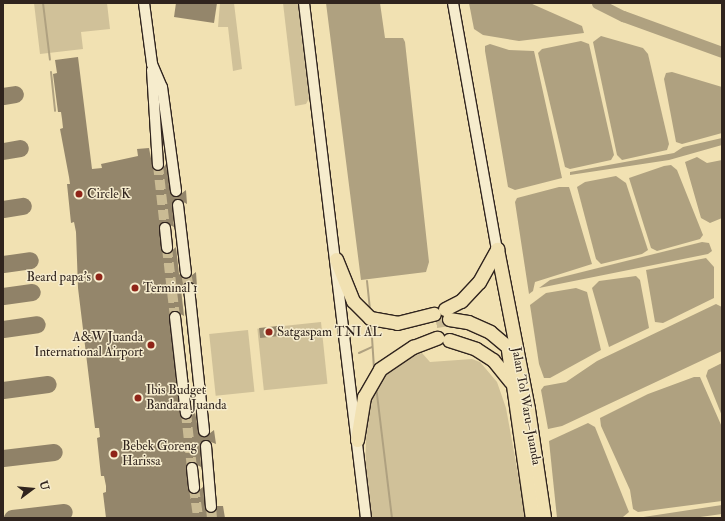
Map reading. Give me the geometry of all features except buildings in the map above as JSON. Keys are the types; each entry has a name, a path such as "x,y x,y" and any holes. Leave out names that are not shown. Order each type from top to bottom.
{"highway":[{"path":"441,316 461,301 479,282 497,249"},
{"name":"Jalan Tol Waru–Juanda","path":"497,249 517,356 544,518"},
{"path":"336,259 348,292 364,314 376,322 405,321 441,316 468,322 507,344 517,356"},
{"name":"Jalan Tol Waru–Juanda","path":"505,295 503,318 532,518"},
{"path":"357,440 361,411 371,380 380,369 413,347 443,339 476,349 492,360 512,383"}],"street":[{"path":"144,3 152,64 152,109 158,165"},
{"path":"304,3 366,518"},
{"path":"453,3 497,249"},
{"path":"152,64 162,87 176,191"},
{"path":"178,205 186,273"},
{"path":"165,228 167,248"},
{"path":"189,288 204,431"},
{"path":"175,317 186,413"},
{"path":"206,446 211,507"},
{"path":"192,468 194,488"}],"shaded area":[{"path":"34,3 107,3 110,29 81,32 83,49 40,54"},
{"path":"220,3 234,3 242,69 233,71 228,27 218,27"},
{"path":"283,3 299,3 311,95 306,104 295,106"},
{"path":"326,3 380,3 385,38 403,38 405,42 429,262 426,272 361,280"},
{"path":"469,3 530,3 582,26 584,33 519,41 483,35 474,29"},
{"path":"601,36 643,48 648,54 669,144 667,150 622,160 617,155 593,42"},
{"path":"581,41 589,44 614,155 611,160 570,169 565,167 538,53 542,49"},
{"path":"490,44 509,50 534,51 562,178 515,190 508,187 485,51 485,46"},
{"path":"672,72 722,87 722,133 682,144 676,142 664,79 666,73"},
{"path":"722,138 722,145 669,160 570,175 570,172 674,153 683,147"},
{"path":"697,157 707,163 722,160 722,218 710,223 701,218 685,162"},
{"path":"671,165 677,170 703,235 700,239 657,251 651,248 629,178"},
{"path":"616,176 626,183 648,250 642,254 601,264 596,259 577,187 585,182"},
{"path":"559,187 569,187 592,264 535,282 533,291 529,294 515,202 517,198"},
{"path":"702,242 709,243 712,251 708,254 539,288 550,280"},
{"path":"706,258 714,267 714,298 663,323 655,322 646,270"},
{"path":"636,276 640,280 649,328 609,347 592,288 599,281"},
{"path":"576,288 587,292 601,350 550,378 544,378 539,364 530,305 546,293"},
{"path":"716,304 722,307 722,351 562,426 548,429 541,390 544,386 566,382 597,361"},
{"path":"321,322 327,384 264,390 257,329"},
{"path":"248,330 254,392 216,396 209,334"},
{"path":"422,353 430,362 472,359 480,362 497,382 506,408 526,518 370,518 365,481 367,404 387,371 402,359"},
{"path":"722,363 722,416 706,376 708,370"},
{"path":"694,377 700,377 722,427 722,501 638,512 633,509 630,490 601,426 600,418 648,394"},
{"path":"588,423 595,427 629,512 623,517 557,518 549,441"},
{"path":"722,505 722,514 693,518 637,518"}],"waterway":[{"path":"43,3 50,60"},
{"path":"597,3 623,16 722,52"},
{"path":"51,72 55,111"},
{"path":"367,281 370,310"},
{"path":"371,322 374,368"},
{"path":"359,353 372,347"},
{"path":"376,386 392,518"}],"taxiway":[{"path":"3,96 15,94"},
{"path":"3,151 20,148"},
{"path":"3,209 23,206"},
{"path":"3,264 30,260"},
{"path":"3,296 32,292"},
{"path":"3,329 37,324"},
{"path":"3,390 48,384"},
{"path":"3,458 54,452"},
{"path":"12,518 64,512"}],"tunnel":[{"path":"158,165 165,228"},
{"path":"167,248 175,317"},
{"path":"186,273 189,288"},
{"path":"436,321 449,319"},
{"path":"186,413 192,468"},
{"path":"194,488 198,518"},
{"path":"211,507 212,518"}],"place":[{"name":"Circle K","path":"79,194"},
{"name":"Beard papa's","path":"99,277"},
{"name":"Terminal 1","path":"135,288"},
{"name":"Satgaspam TNI AL","path":"269,332"},
{"name":"A&W Juanda International Airport","path":"151,345"},
{"name":"Ibis Budget Bandara Juanda","path":"138,398"},
{"name":"Bebek Goreng Harissa","path":"114,454"}]}
